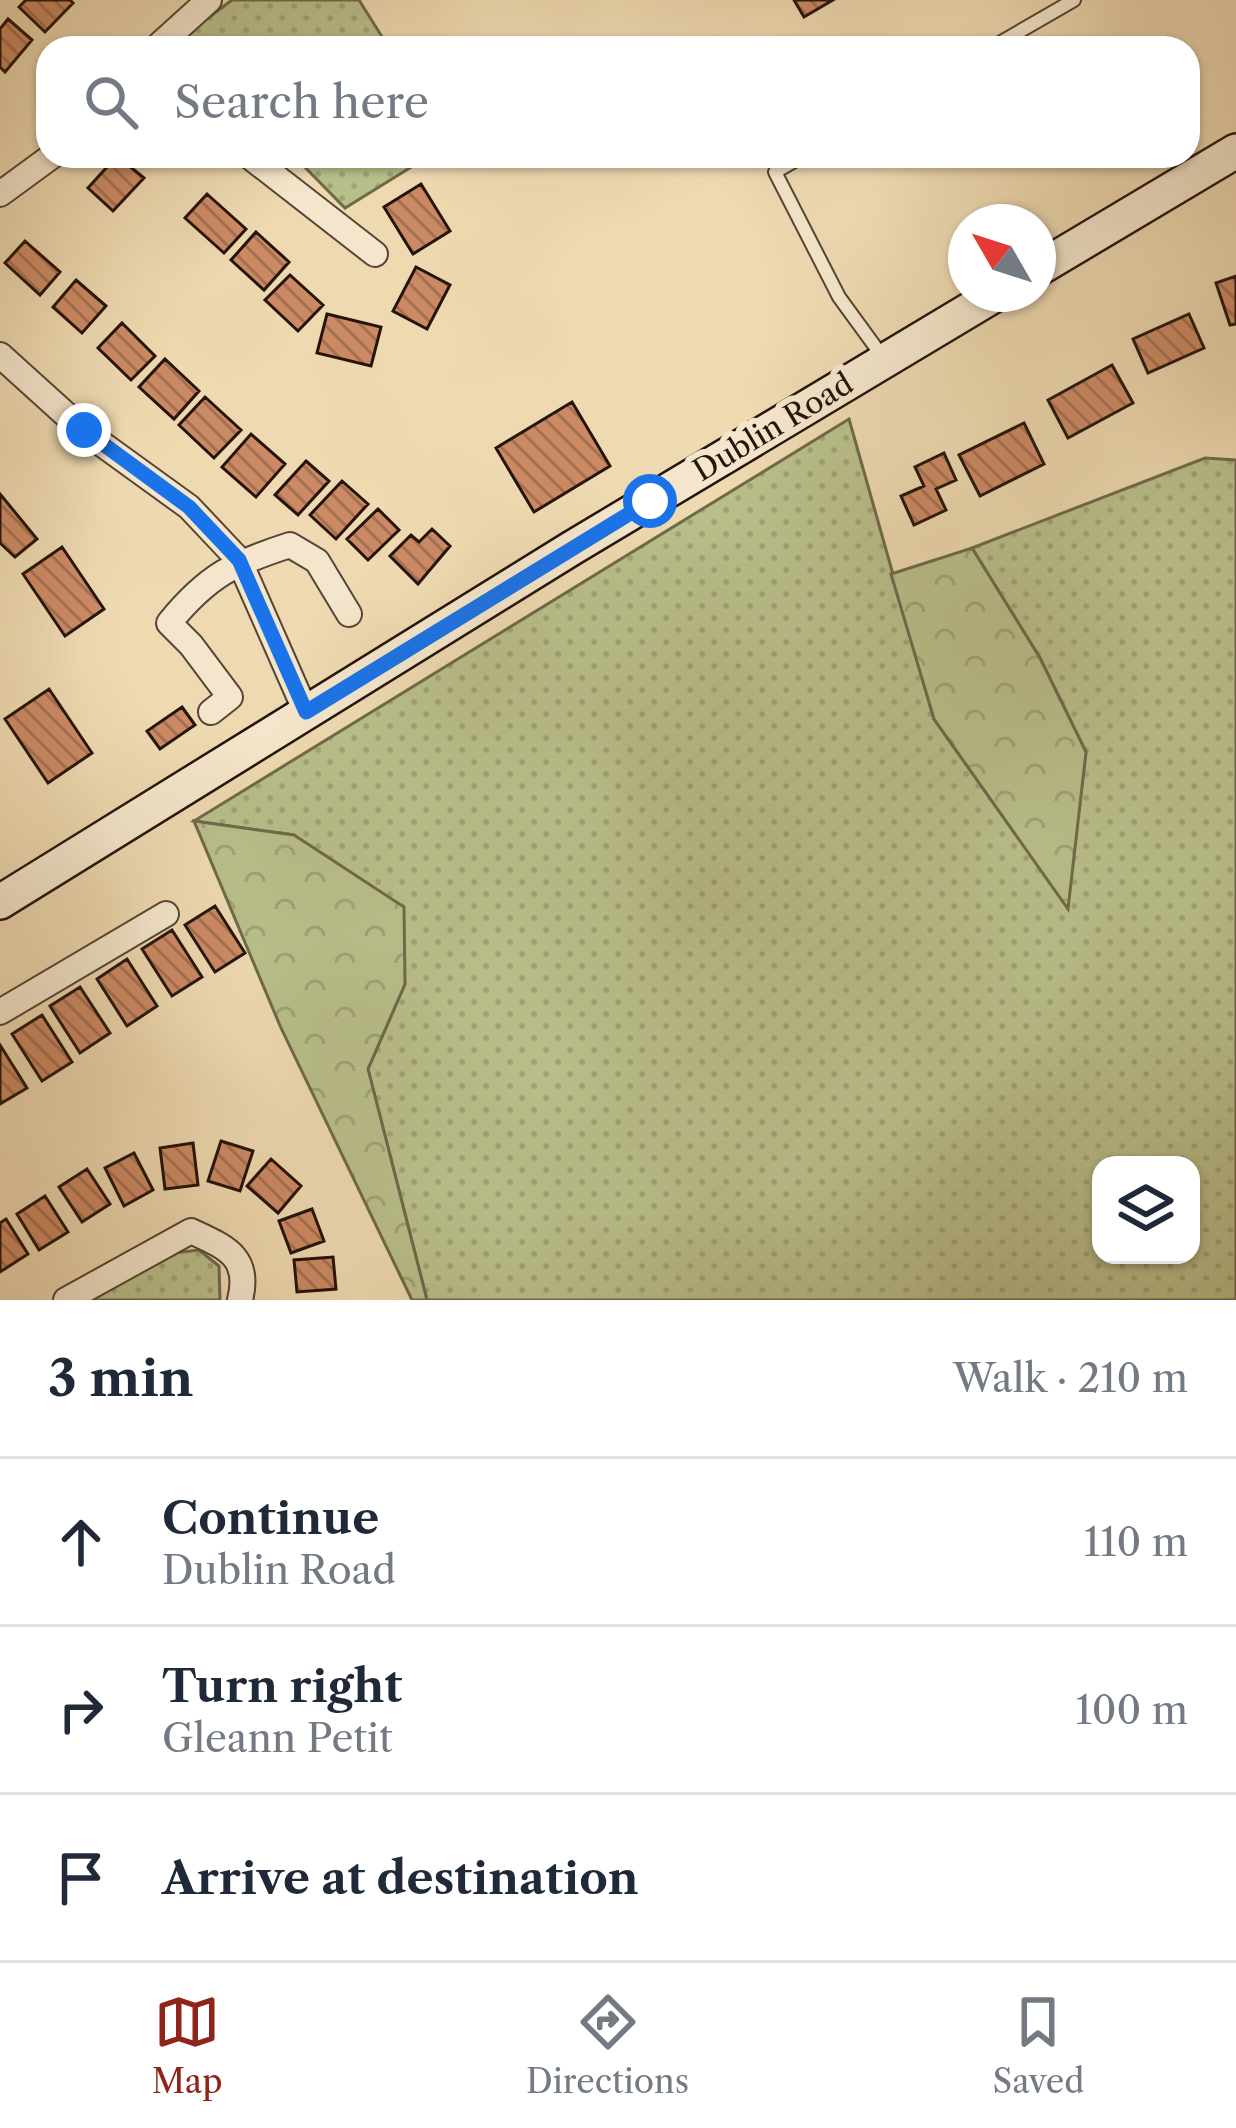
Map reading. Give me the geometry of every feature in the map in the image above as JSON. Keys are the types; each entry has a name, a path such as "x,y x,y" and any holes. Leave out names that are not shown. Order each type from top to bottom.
{"main road":[{"path":"1056,258 1236,151"},
{"name":"Dublin Road","path":"0,902 966,312"}],"street":[{"path":"169,36 208,0"},
{"path":"0,194 36,168"},
{"path":"264,168 375,254"},
{"path":"0,356 84,430 189,507 239,560 306,712"},
{"path":"211,712 230,697 169,622 187,601 239,560 290,545 317,561 349,614"},
{"path":"0,1012 166,914"},
{"path":"66,1300 190,1231 231,1250 245,1280 239,1300"}],"lane":[{"path":"1012,36 1074,0"},
{"path":"783,168 776,172 839,297 885,360"}],"green space":[{"path":"232,0 359,0 382,36 184,36"},
{"path":"306,168 410,168 345,208"},
{"path":"849,419 934,719 1067,907 1086,752 1040,658 972,548 1205,458 1236,460 1236,1300 427,1300 368,1069 405,984 294,835 194,821"},
{"path":"972,548 1040,658 1086,752 1068,909 934,719 891,574"},
{"path":"194,821 294,835 404,907 405,984 368,1069 427,1300 412,1300 281,1028"},
{"path":"199,1250 219,1266 220,1300 90,1300 165,1254"}],"building":[{"path":"26,0 73,3 45,32 19,7"},
{"path":"794,0 833,0 804,17"},
{"path":"8,19 32,40 5,72 0,67 0,29"},
{"path":"106,168 132,168 144,178 113,211 88,188"},
{"path":"421,184 450,231 413,254 384,207"},
{"path":"207,194 246,229 224,253 185,218"},
{"path":"256,232 289,262 264,290 231,260"},
{"path":"25,241 60,272 40,295 5,263"},
{"path":"416,267 450,285 427,329 393,311"},
{"path":"290,275 323,305 298,331 265,300"},
{"path":"1236,276 1236,324 1230,325 1216,283"},
{"path":"76,280 106,306 82,333 53,307"},
{"path":"327,314 381,327 371,366 317,353"},
{"path":"1189,314 1204,348 1148,373 1133,339"},
{"path":"122,323 155,356 131,380 98,348"},
{"path":"165,359 199,391 174,419 139,387"},
{"path":"1112,365 1133,403 1068,438 1048,400"},
{"path":"205,397 241,430 214,458 179,425"},
{"path":"572,402 610,466 534,512 496,448"},
{"path":"1024,423 1044,464 980,496 959,455"},
{"path":"251,434 285,464 256,497 222,467"},
{"path":"944,453 956,480 936,489 946,510 914,525 901,496 924,486 915,467"},
{"path":"306,461 329,481 298,515 275,495"},
{"path":"342,481 368,504 336,539 310,515"},
{"path":"0,494 37,539 15,557 0,543"},
{"path":"378,509 399,530 368,560 347,539"},
{"path":"432,529 450,546 418,584 390,556 411,535 419,542"},
{"path":"62,547 104,609 65,636 23,574"},
{"path":"49,689 92,753 48,783 5,719"},
{"path":"182,707 195,725 160,749 147,731"},
{"path":"215,906 245,953 215,972 185,925"},
{"path":"172,930 202,977 172,996 142,949"},
{"path":"127,959 157,1006 127,1026 97,979"},
{"path":"80,987 110,1033 80,1053 50,1006"},
{"path":"42,1015 72,1062 42,1081 12,1034"},
{"path":"0,1045 27,1088 0,1104"},
{"path":"221,1141 253,1151 240,1191 208,1181"},
{"path":"193,1143 198,1185 165,1189 160,1148"},
{"path":"134,1153 153,1190 124,1206 105,1168"},
{"path":"271,1159 301,1186 278,1213 247,1186"},
{"path":"87,1169 110,1204 82,1222 59,1187"},
{"path":"45,1196 68,1232 39,1250 17,1214"},
{"path":"312,1209 324,1241 291,1253 279,1221"},
{"path":"6,1219 28,1254 0,1272 0,1223"},
{"path":"333,1257 336,1289 297,1292 294,1260"}],"route":[{"path":"84,430 189,507 239,560 306,712 650,501"}]}
